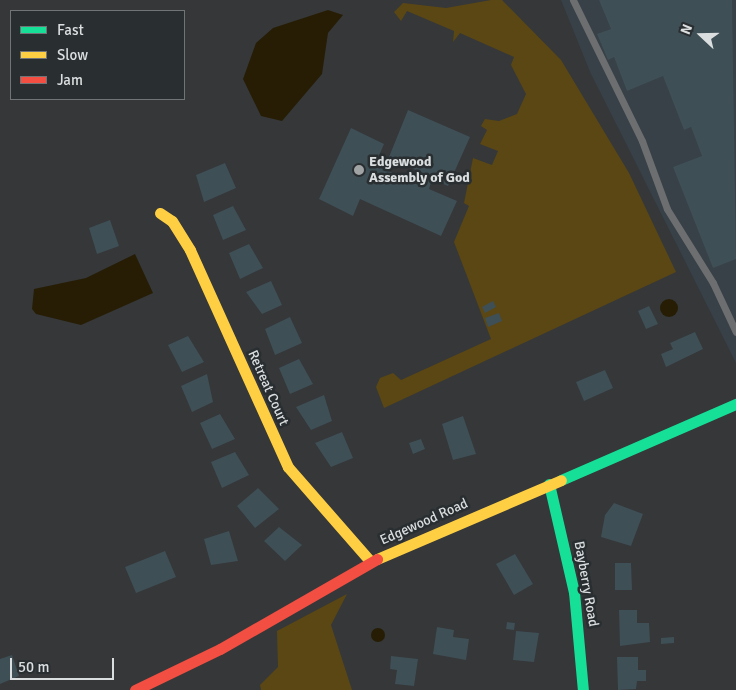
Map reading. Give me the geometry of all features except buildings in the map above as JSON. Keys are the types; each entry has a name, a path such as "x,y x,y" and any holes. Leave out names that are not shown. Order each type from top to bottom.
{"main road":[{"name":"Retreat Court","path":"160,213 172,221 190,250 288,467 371,562"},
{"name":"Edgewood Road","path":"135,690 220,649 371,562 736,404"},
{"name":"Bayberry Road","path":"550,484 574,592 583,690"}],"lane":[{"path":"573,0 642,141 667,209 713,283 736,332"}],"shaded area":[{"path":"491,0 502,0 561,60 629,173 676,272 384,408 376,387 380,378 393,373 401,380 491,339 454,242 469,206 464,203 473,158 492,165 498,151 480,144 487,130 481,126 485,119 499,121 517,114 526,94 511,65 514,57 460,33 453,42 454,31 407,11 401,21 394,12 403,3 446,8"},
{"path":"561,0 736,0 736,363 590,72"},
{"path":"328,10 343,15 328,33 322,74 282,121 261,116 243,79 256,43 273,28"},
{"path":"135,254 153,293 81,325 36,314 32,309 34,289 86,278"},
{"path":"669,299 675,302 678,308 675,314 669,317 663,314 660,308 663,302"},
{"path":"347,594 331,625 352,690 261,690 260,685 278,667 277,631"},
{"path":"375,628 381,628 385,635 381,642 375,642 371,638 371,632"}],"traffic: fast":[{"path":"561,480 736,404"},
{"path":"549,484 574,592 583,690"}],"traffic: slow":[{"path":"160,213 172,221 190,250 288,467 371,562"},
{"path":"377,559 561,480"}],"traffic: jam":[{"path":"135,690 220,649 377,559"}],"place":[{"name":"Edgewood Assembly of God","path":"359,170"}]}
